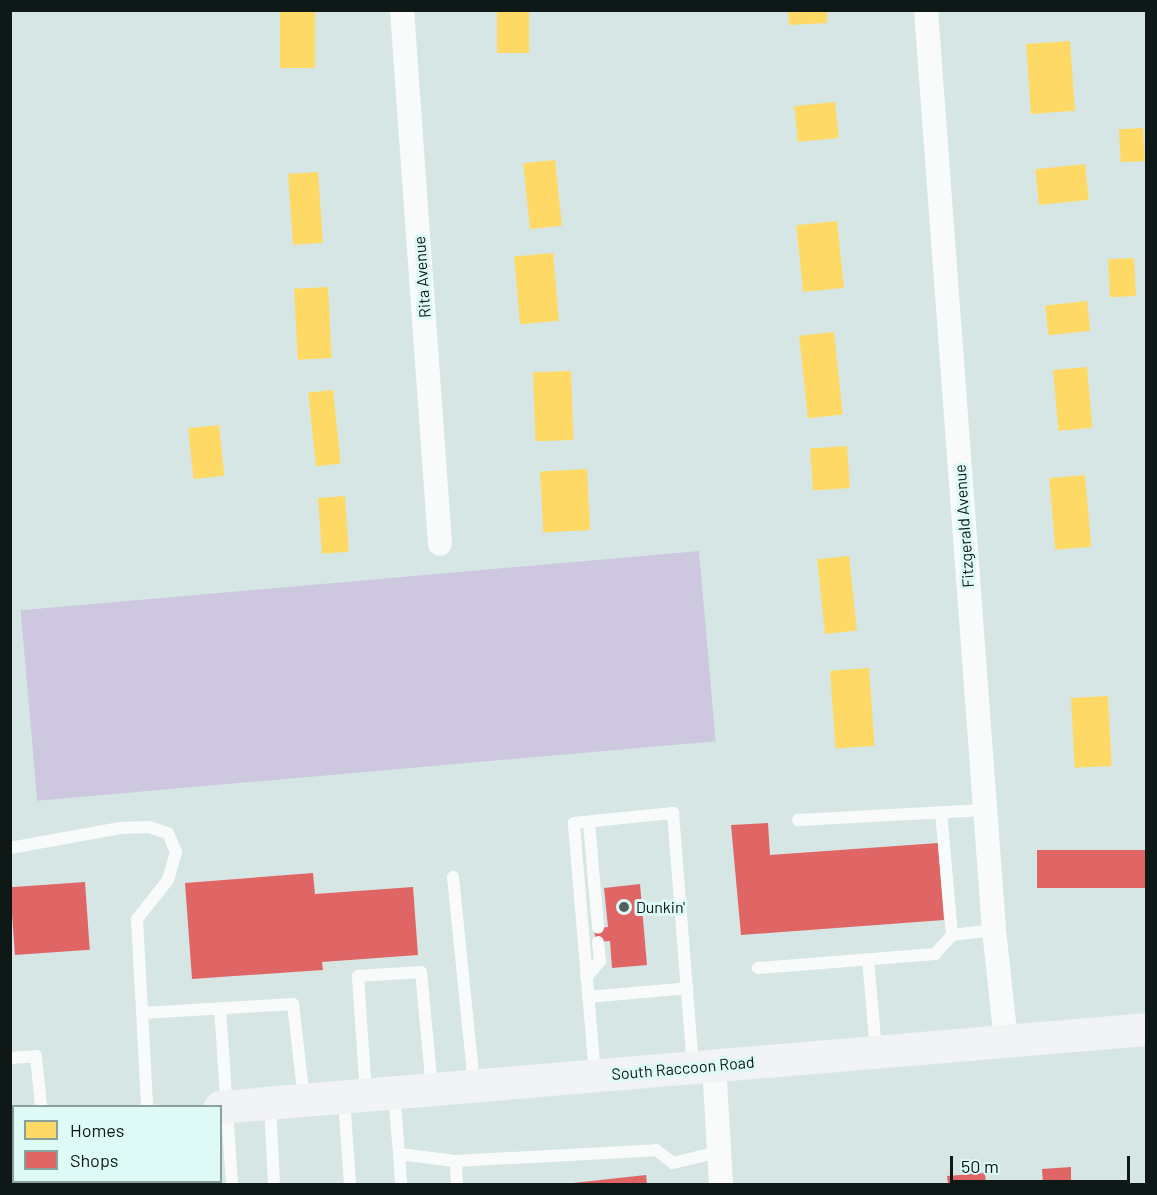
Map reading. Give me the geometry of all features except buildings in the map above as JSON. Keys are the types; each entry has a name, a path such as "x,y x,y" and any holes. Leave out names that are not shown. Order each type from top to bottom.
{"street":[{"name":"Rita Avenue","path":"402,10 440,544"},
{"name":"Fitzgerald Avenue","path":"926,10 994,930 1006,1041"},
{"name":"South Raccoon Road","path":"224,1107 1146,1029"},
{"path":"703,1066 718,1152 721,1185"}],"lane":[{"path":"798,820 985,810"},
{"path":"595,1075 574,823 673,813 688,988 703,1066"},
{"path":"941,813 952,935"},
{"path":"589,822 598,928"},
{"path":"10,848 120,828 149,827 168,833 176,852 168,880 137,920 147,1105"},
{"path":"453,877 474,1086"},
{"path":"758,968 935,954 952,935 994,930"},
{"path":"586,978 600,961 598,942"},
{"path":"868,959 876,1052"},
{"path":"350,1185 368,1094 358,976 421,972 432,1089"},
{"path":"588,997 688,988"},
{"path":"142,1014 293,1004 304,1100"},
{"path":"220,1008 224,1107 232,1185"},
{"path":"10,1058 36,1056 40,1105"},
{"path":"368,1094 399,1154 401,1185"},
{"path":"270,1102 274,1185"},
{"path":"399,1154 456,1161 656,1150 673,1163 718,1152"},
{"path":"456,1161 457,1185"}],"shaded area":[{"path":"699,551 716,741 37,801 21,610"}],"place":[{"name":"Dunkin'","path":"624,907"}]}
